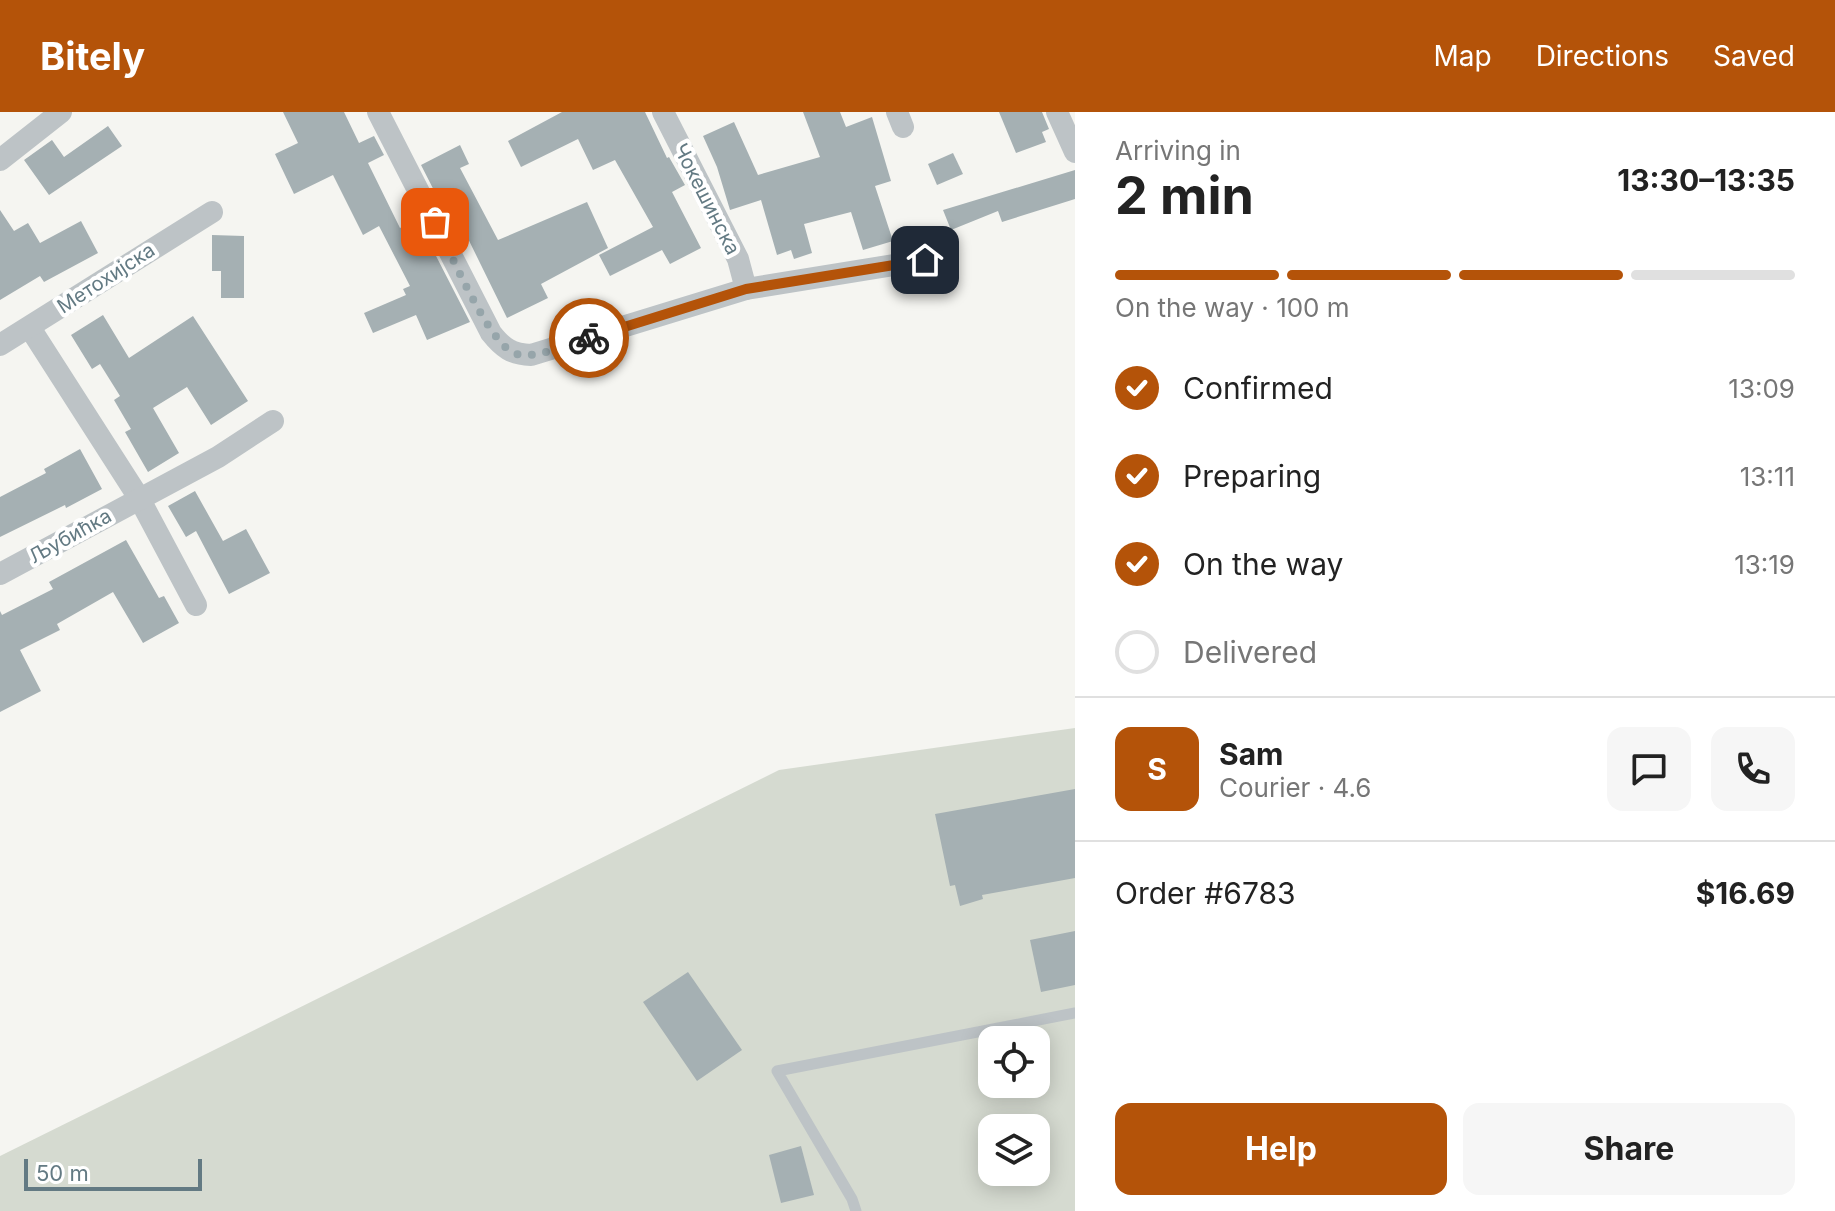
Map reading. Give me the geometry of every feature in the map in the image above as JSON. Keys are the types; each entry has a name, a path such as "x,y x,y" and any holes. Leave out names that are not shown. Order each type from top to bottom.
{"street":[{"path":"0,160 61,112"},
{"path":"378,112 491,333 504,349 516,354 531,355 746,289 925,260"},
{"name":"Чокешинска","path":"663,112 738,259 746,289"},
{"path":"1057,112 1075,152"},
{"name":"Метохијска","path":"0,345 212,212"},
{"path":"30,328 139,498 196,605"},
{"name":"Љубићка","path":"0,574 218,457 273,421"}],"lane":[{"path":"856,1211 852,1199 777,1071 1075,1013"}],"shaded area":[{"path":"1075,728 1075,1211 0,1211 0,1156 779,770"}],"building":[{"path":"283,112 344,112 359,143 374,136 384,155 368,163 400,228 417,219 470,322 427,340 416,315 373,333 364,313 406,295 403,289 410,286 379,226 363,235 333,175 294,194 275,154 298,143"},
{"path":"562,112 645,112 667,158 685,185 672,192 701,248 670,264 662,250 610,276 599,255 653,227 615,160 593,170 578,139 521,167 508,141"},
{"path":"803,112 840,112 846,127 872,117 891,181 875,186 893,241 863,250 851,212 804,224 812,253 794,259 791,250 777,255 761,200 730,210 717,167 703,136 734,122 758,175 820,157"},
{"path":"999,112 1042,112 1049,129 1042,132 1046,142 1016,153"},
{"path":"108,126 122,146 49,195 24,160 52,140 64,157"},
{"path":"460,145 469,164 460,168 498,240 587,202 608,248 541,284 548,298 507,318 453,208 445,212 421,165"},
{"path":"953,153 963,174 937,185 928,164"},
{"path":"1075,170 1075,199 1002,222 998,211 951,230 943,210"},
{"path":"0,210 14,231 28,223 40,243 81,221 98,253 44,282 40,276 0,300"},
{"path":"212,235 244,236 244,298 221,298 221,271 212,271"},
{"path":"103,315 129,358 193,316 248,401 211,425 187,387 153,408 179,453 148,472 125,432 131,429 114,400 120,396 100,364 92,369 71,335"},
{"path":"80,449 102,489 0,537 0,497 46,473 44,469"},
{"path":"195,491 223,541 246,529 270,573 229,594 196,531 186,537 168,506"},
{"path":"126,540 159,598 164,596 179,623 143,643 113,592 57,624 60,630 20,650 41,691 0,712 0,611 2,615 53,589 49,582"},
{"path":"1075,789 1075,878 982,895 983,899 960,906 955,885 950,886 935,814"},
{"path":"1075,931 1075,985 1041,992 1030,940"},
{"path":"688,972 742,1050 697,1081 643,1002"},
{"path":"801,1146 814,1195 781,1203 769,1155"}],"way so far":[{"path":"435,222 491,333 504,349 531,355 589,338"}],"route":[{"path":"589,338 746,289 925,260"}]}
